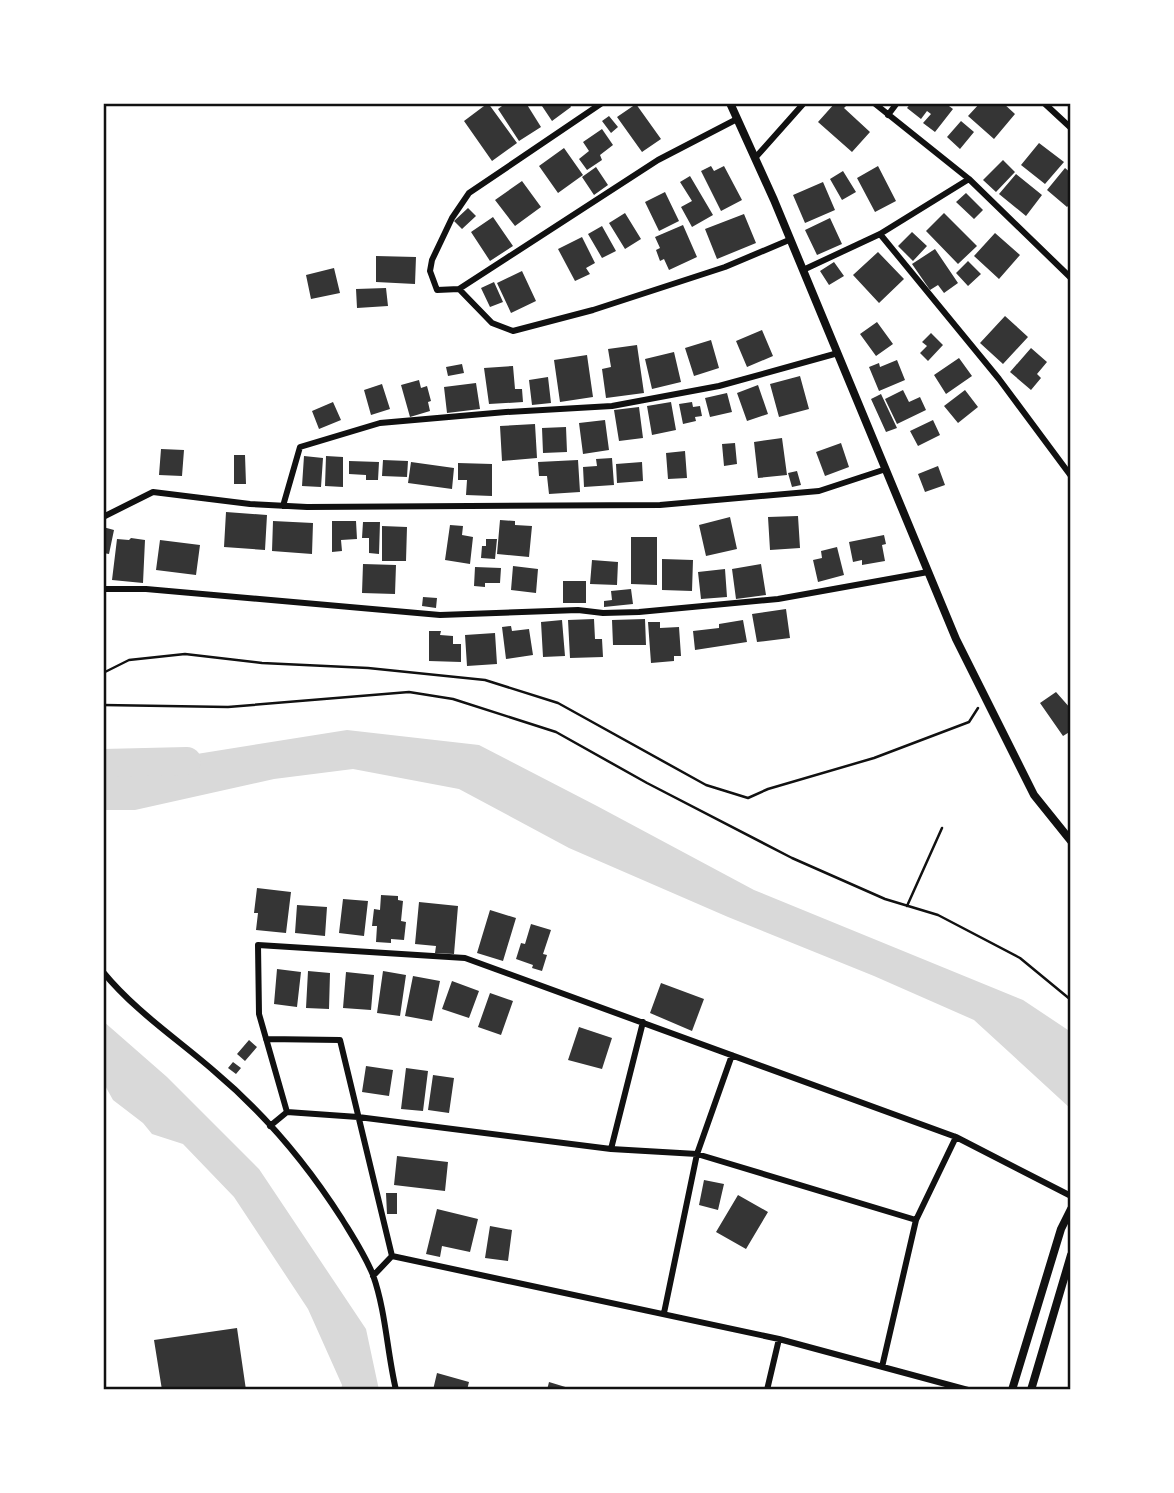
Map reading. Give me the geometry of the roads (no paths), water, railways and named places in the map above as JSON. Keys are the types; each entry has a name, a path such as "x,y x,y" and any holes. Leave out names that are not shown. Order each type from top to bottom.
{"street":[{"path":"602,103 469,193 452,218 432,260 430,271 437,290 459,289 658,160 737,119"},
{"path":"730,103 838,353 956,639 1034,795 1071,841"},
{"path":"755,158 804,103"},
{"path":"874,103 969,178 1071,278"},
{"path":"888,115 897,103"},
{"path":"1044,103 1071,128"},
{"path":"803,270 880,234 969,178"},
{"path":"880,234 999,379 1071,476"},
{"path":"459,289 492,323 513,331 593,310 724,267 789,240"},
{"path":"283,506 300,447 380,423 612,406 719,386 838,353"},
{"path":"103,517 153,492 250,505 283,506 660,505 819,491 886,470"},
{"path":"103,589 146,589 440,615 578,610 639,612 778,599 928,572"},
{"path":"287,1112 259,1014 258,945 465,958 956,1137 1071,1196"},
{"path":"103,972 142,1013 216,1072 270,1126 322,1188 358,1245 373,1276 387,1330 396,1390"},
{"path":"611,1149 643,1022"},
{"path":"266,1039 340,1040 392,1256"},
{"path":"664,1313 697,1154 732,1055"},
{"path":"270,1126 287,1112 358,1117 611,1149 697,1154 916,1220"},
{"path":"882,1367 916,1220 956,1137"},
{"path":"1012,1390 1062,1229 1071,1209"},
{"path":"1031,1390 1071,1255"},
{"path":"373,1276 392,1256"},
{"path":"392,1256 779,1339 968,1390"},
{"path":"767,1390 779,1339"}],"waterway":[{"path":"103,763 187,761"}]}
